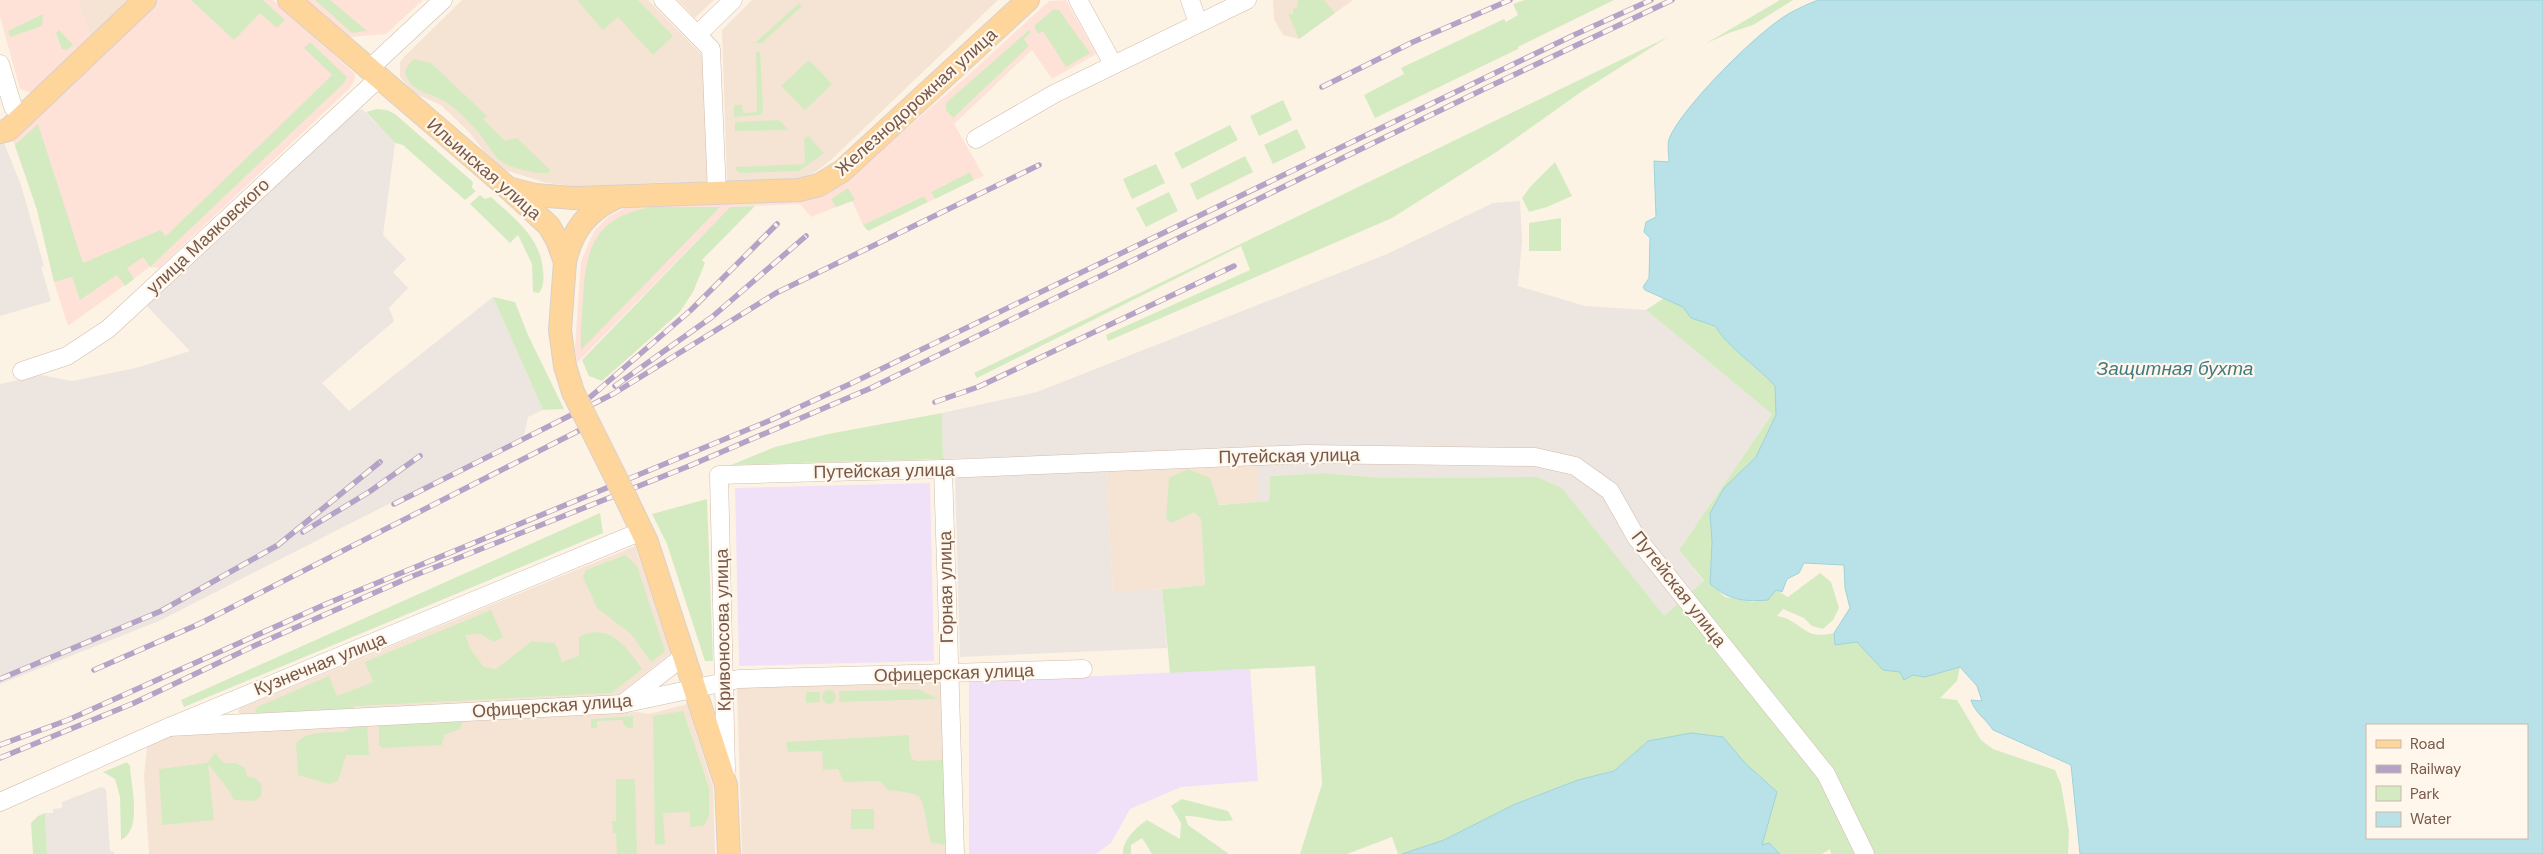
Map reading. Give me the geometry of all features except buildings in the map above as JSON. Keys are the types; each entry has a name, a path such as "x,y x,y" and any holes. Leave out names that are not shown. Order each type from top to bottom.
{"main road":[{"path":"0,132 8,130 145,0"},
{"name":"Ильинская улица","path":"289,0 508,188 549,226 557,240 565,262 560,330 565,366 574,392 631,508"},
{"name":"Железнодорожная улица","path":"508,188 555,198 799,190 818,185 834,178 1028,0"},
{"path":"565,262 568,247 581,224 602,204 616,197"},
{"name":"Кривоносова улица","path":"631,508 642,531 726,785 729,854"}],"street":[{"name":"улица Маяковского","path":"22,371 68,356 108,329 374,73 443,0"},
{"path":"663,0 703,29 711,49 717,194"},
{"path":"703,29 733,0"},
{"path":"1078,0 1113,64"},
{"path":"1190,0 1198,23"},
{"path":"976,139 1054,94 1247,0"},
{"path":"0,64 13,107 22,117"},
{"name":"Путейская улица","path":"719,475 943,469 1305,454 1535,457 1575,466 1610,491 1636,537 1826,774 1865,854"},
{"name":"Горная улица","path":"943,469 955,854"},
{"name":"Кривоносова улица","path":"719,475 726,785"},
{"name":"Кузнечная улица","path":"0,802 169,727 642,531"},
{"path":"622,704 684,656"},
{"name":"Офицерская улица","path":"169,727 622,704 725,681 1083,669"}],"shaded area":[{"path":"0,0 78,0 88,30 92,35 32,93 20,89 0,17"},
{"path":"78,0 129,0 92,35 88,31"},
{"path":"157,0 273,0 355,74 355,79 350,88 159,268 150,267 68,326 54,282 37,209 12,138"},
{"path":"307,0 423,0 386,34 349,37"},
{"path":"462,0 648,0 702,55 708,181 574,186 547,183 505,170 489,158 469,132 441,105 414,93 400,77 400,62"},
{"path":"678,0 714,0 695,18"},
{"path":"752,0 998,0 832,159 814,173 797,179 727,181 722,30"},
{"path":"1066,0 1096,54 1052,79 1032,50 954,124 984,176 974,180 970,172 931,192 935,199 928,202 924,196 863,225 852,201 811,217 800,204 730,207 577,363 575,348 581,261 594,231 609,216 631,205 774,198 865,164 964,79 1049,1"},
{"path":"1273,0 1353,0 1299,39 1283,35 1274,19"},
{"path":"362,109 395,143 383,235 406,259 393,272 408,288 389,308 394,321 322,383 349,411 493,297 543,410 528,417 524,435 159,621 0,684 0,384 41,375 72,381 136,368 190,351 146,305 349,115"},
{"path":"4,143 21,185 44,266 41,267 51,301 0,316 0,144"},
{"path":"1520,201 1522,241 1518,286 1585,306 1646,310 1772,414 1679,550 1704,582 1688,596 1576,463 1306,449 943,459 942,413 1037,392 1387,254 1493,203"},
{"path":"1306,460 1452,466 1522,462 1560,466 1606,494 1682,602 1664,617 1562,488 1538,477 1385,478 1322,473 1270,476 1269,501 1257,502 1257,464"},
{"path":"1257,464 1257,502 1201,506 1205,585 1113,593 1106,470"},
{"path":"1106,470 1113,592 1162,589 1167,648 960,657 955,476"},
{"path":"930,483 934,661 739,666 735,488"},
{"path":"635,546 671,653 615,697 241,714 238,712 240,708"},
{"path":"1250,669 1258,781 1181,787 1130,809 1111,843 1096,854 969,854 969,682"},
{"path":"941,682 946,854 742,854 737,688"},
{"path":"687,704 713,787 715,854 149,854 144,776 147,747 174,734 636,712 649,714"},
{"path":"101,787 106,789 110,851 114,852 114,854 47,854 45,813 53,813 53,809 62,808 62,802"}],"green space":[{"path":"191,0 263,0 285,20 277,28 260,13 234,40"},
{"path":"315,0 330,0 367,31 352,33"},
{"path":"577,0 638,0 673,36 653,55 618,17 603,30"},
{"path":"795,0 802,6 762,43 755,43 798,4"},
{"path":"1298,0 1324,0 1335,13 1299,39 1288,14 1293,14 1293,8 1297,8"},
{"path":"1525,0 1614,0 1375,118 1364,95 1404,74 1401,68 1504,19 1506,22 1518,15 1513,4"},
{"path":"1780,0 1793,0 1753,25 1705,44"},
{"path":"1054,9 1059,10 1090,53 1066,67 1043,31 1038,34 1034,26"},
{"path":"43,14 42,26 10,37 8,31"},
{"path":"59,30 73,45 67,50 62,49 56,33"},
{"path":"1029,30 1031,32 1024,39 1029,46 953,118 946,110 946,103"},
{"path":"1668,37 1581,92 1498,151 1392,218 1108,341 1106,335 1250,270 1241,246 977,378 974,373"},
{"path":"310,42 347,77 344,83 150,267 143,257 127,268 134,279 125,286 117,275 80,300 72,277 54,282 37,210 15,145 38,124 83,263 160,230 166,236 332,75 304,48"},
{"path":"760,51 763,109 761,115 734,117 734,105 742,105 743,113 757,112 756,52"},
{"path":"414,59 431,63 487,116 483,119 505,141 517,138 550,170 549,173 523,170 499,160 474,128 455,109 441,99 419,90 410,83 405,72"},
{"path":"809,60 832,84 805,110 781,86"},
{"path":"1283,100 1292,120 1259,136 1250,116"},
{"path":"377,109 387,110 395,114 473,182 472,188 476,191 465,200 403,145 395,143 366,112"},
{"path":"779,120 789,130 735,131 735,122"},
{"path":"1230,125 1238,140 1182,169 1174,153"},
{"path":"1297,129 1306,148 1273,164 1264,145"},
{"path":"808,136 824,153 799,171 740,173 736,170 736,167 805,164 804,139"},
{"path":"1245,156 1253,172 1197,200 1190,184"},
{"path":"1555,162 1572,196 1547,207 1529,212 1522,198 1530,187"},
{"path":"1156,164 1165,183 1132,199 1123,179"},
{"path":"970,172 974,180 935,199 931,192"},
{"path":"848,188 855,200 836,207 831,199"},
{"path":"1169,192 1178,211 1146,227 1136,208"},
{"path":"480,195 485,199 491,197 532,238 541,259 543,271 543,283 539,293 533,292 532,264 518,235 510,243 470,204"},
{"path":"924,196 928,202 868,231 863,225"},
{"path":"755,206 702,260 705,263 693,292 679,313 602,381 589,376 582,360 730,207"},
{"path":"651,207 720,207 581,350 585,279 591,249 606,226 632,212"},
{"path":"1561,218 1561,251 1529,251 1529,223"},
{"path":"493,297 515,302 528,335 564,409 543,410"},
{"path":"1664,298 1683,307 1691,318 1715,326 1728,343 1775,386 1777,415 1756,457 1710,513 1712,542 1710,584 1725,597 1754,602 1776,590 1788,597 1820,573 1831,582 1839,608 1833,620 1823,629 1812,626 1804,618 1783,609 1777,616 1786,618 1815,634 1834,633 1835,645 1857,642 1900,672 1925,677 1960,667 1957,681 1940,698 1957,700 1981,740 1993,749 2055,770 2061,784 2069,831 2068,854 1831,854 1830,849 1822,854 1780,854 1769,843 1762,846 1744,762 1723,738 1648,741 1614,771 1578,780 1513,805 1444,840 1402,854 1398,854 1392,837 1347,854 1300,854 1322,784 1315,666 1170,673 1162,589 1205,585 1201,519 1194,512 1172,523 1166,519 1169,478 1188,469 1210,478 1219,505 1269,501 1270,476 1322,473 1385,478 1538,477 1562,488 1664,616 1704,581 1679,550 1772,414 1646,310"},
{"path":"942,413 943,459 731,465 775,447 828,434"},
{"path":"707,499 713,661 705,661 667,544 652,514"},
{"path":"600,513 603,533 184,707 181,700"},
{"path":"625,555 637,566 665,651 651,662 631,634 597,608 583,577 586,570"},
{"path":"491,610 503,637 494,642 480,634 465,635 471,650 484,667 496,669 532,641 555,643 562,662 579,656 579,637 599,632 608,634 623,645 642,669 612,693 255,713 257,707 329,676 337,696 373,682 365,662"},
{"path":"918,689 938,699 839,702 839,691"},
{"path":"829,690 834,692 836,697 834,702 829,704 824,702 822,697 824,692"},
{"path":"806,692 820,692 820,702 806,703"},
{"path":"683,711 709,788 709,816 704,826 690,827 690,812 663,813 665,844 655,845 653,716"},
{"path":"633,716 633,728 628,728 623,724 623,720 597,721 597,728 591,728 591,719"},
{"path":"463,720 460,729 444,735 442,745 382,748 379,745 379,724"},
{"path":"352,725 367,725 369,755 346,755 338,781 329,784 298,775 296,743 313,734 347,731"},
{"path":"909,735 909,749 912,759 917,761 943,760 947,845 932,843 922,802 916,795 888,790 880,781 844,782 838,769 823,770 822,751 788,752 786,742"},
{"path":"216,752 218,757 225,763 236,763 245,768 247,776 255,778 262,785 261,796 255,801 234,800 228,789 208,764 214,820 162,825 159,769 207,763"},
{"path":"127,762 130,766 134,817 128,835 121,840 120,797 115,779 103,772"},
{"path":"616,779 635,779 637,854 617,854 616,833 613,833 612,821 616,821"},
{"path":"1182,799 1228,811 1233,820 1221,821 1185,816 1188,825 1229,854 1152,854 1142,838 1131,845 1131,854 1123,854 1127,839 1138,826 1147,820 1180,839 1181,823 1171,806"},
{"path":"851,809 874,809 874,829 851,829"},
{"path":"45,813 47,854 33,854 31,823 38,816"}],"water":[{"name":"Защитная бухта","path":"1818,0 2543,0 2543,854 2080,854 2071,765 1993,730 1975,708 1971,700 1982,701 1977,686 1960,667 1925,677 1913,675 1904,680 1900,672 1883,670 1857,642 1835,645 1834,633 1850,608 1845,588 1844,565 1804,563 1799,573 1787,579 1782,592 1776,590 1768,600 1751,601 1737,599 1724,594 1710,584 1712,542 1710,513 1724,488 1756,457 1776,415 1775,386 1728,343 1715,326 1691,318 1683,307 1645,290 1643,287 1649,278 1650,238 1644,232 1646,222 1656,217 1654,161 1669,162 1669,139 1676,125 1689,108 1723,70 1760,35 1793,11"},
{"path":"1691,733 1723,737 1744,762 1777,792 1762,845 1769,843 1780,854 1402,854 1444,840 1513,805 1578,780 1614,771 1648,741"}],"railway":[{"path":"1322,87 1413,42 1510,0"},
{"path":"0,745 68,720 326,604 771,420 850,384 1574,35 1651,0"},
{"path":"0,758 134,703 256,645 408,578 689,466 871,388 1482,90 1672,0"},
{"path":"394,504 613,394 776,293 1039,165"},
{"path":"581,405 691,310 777,224"},
{"path":"615,386 712,317 806,236"},
{"path":"935,402 978,387 1234,266"},
{"path":"94,670 199,624 588,426"},
{"path":"303,532 369,492 420,456"},
{"path":"0,679 161,611 278,545 380,462"}]}
